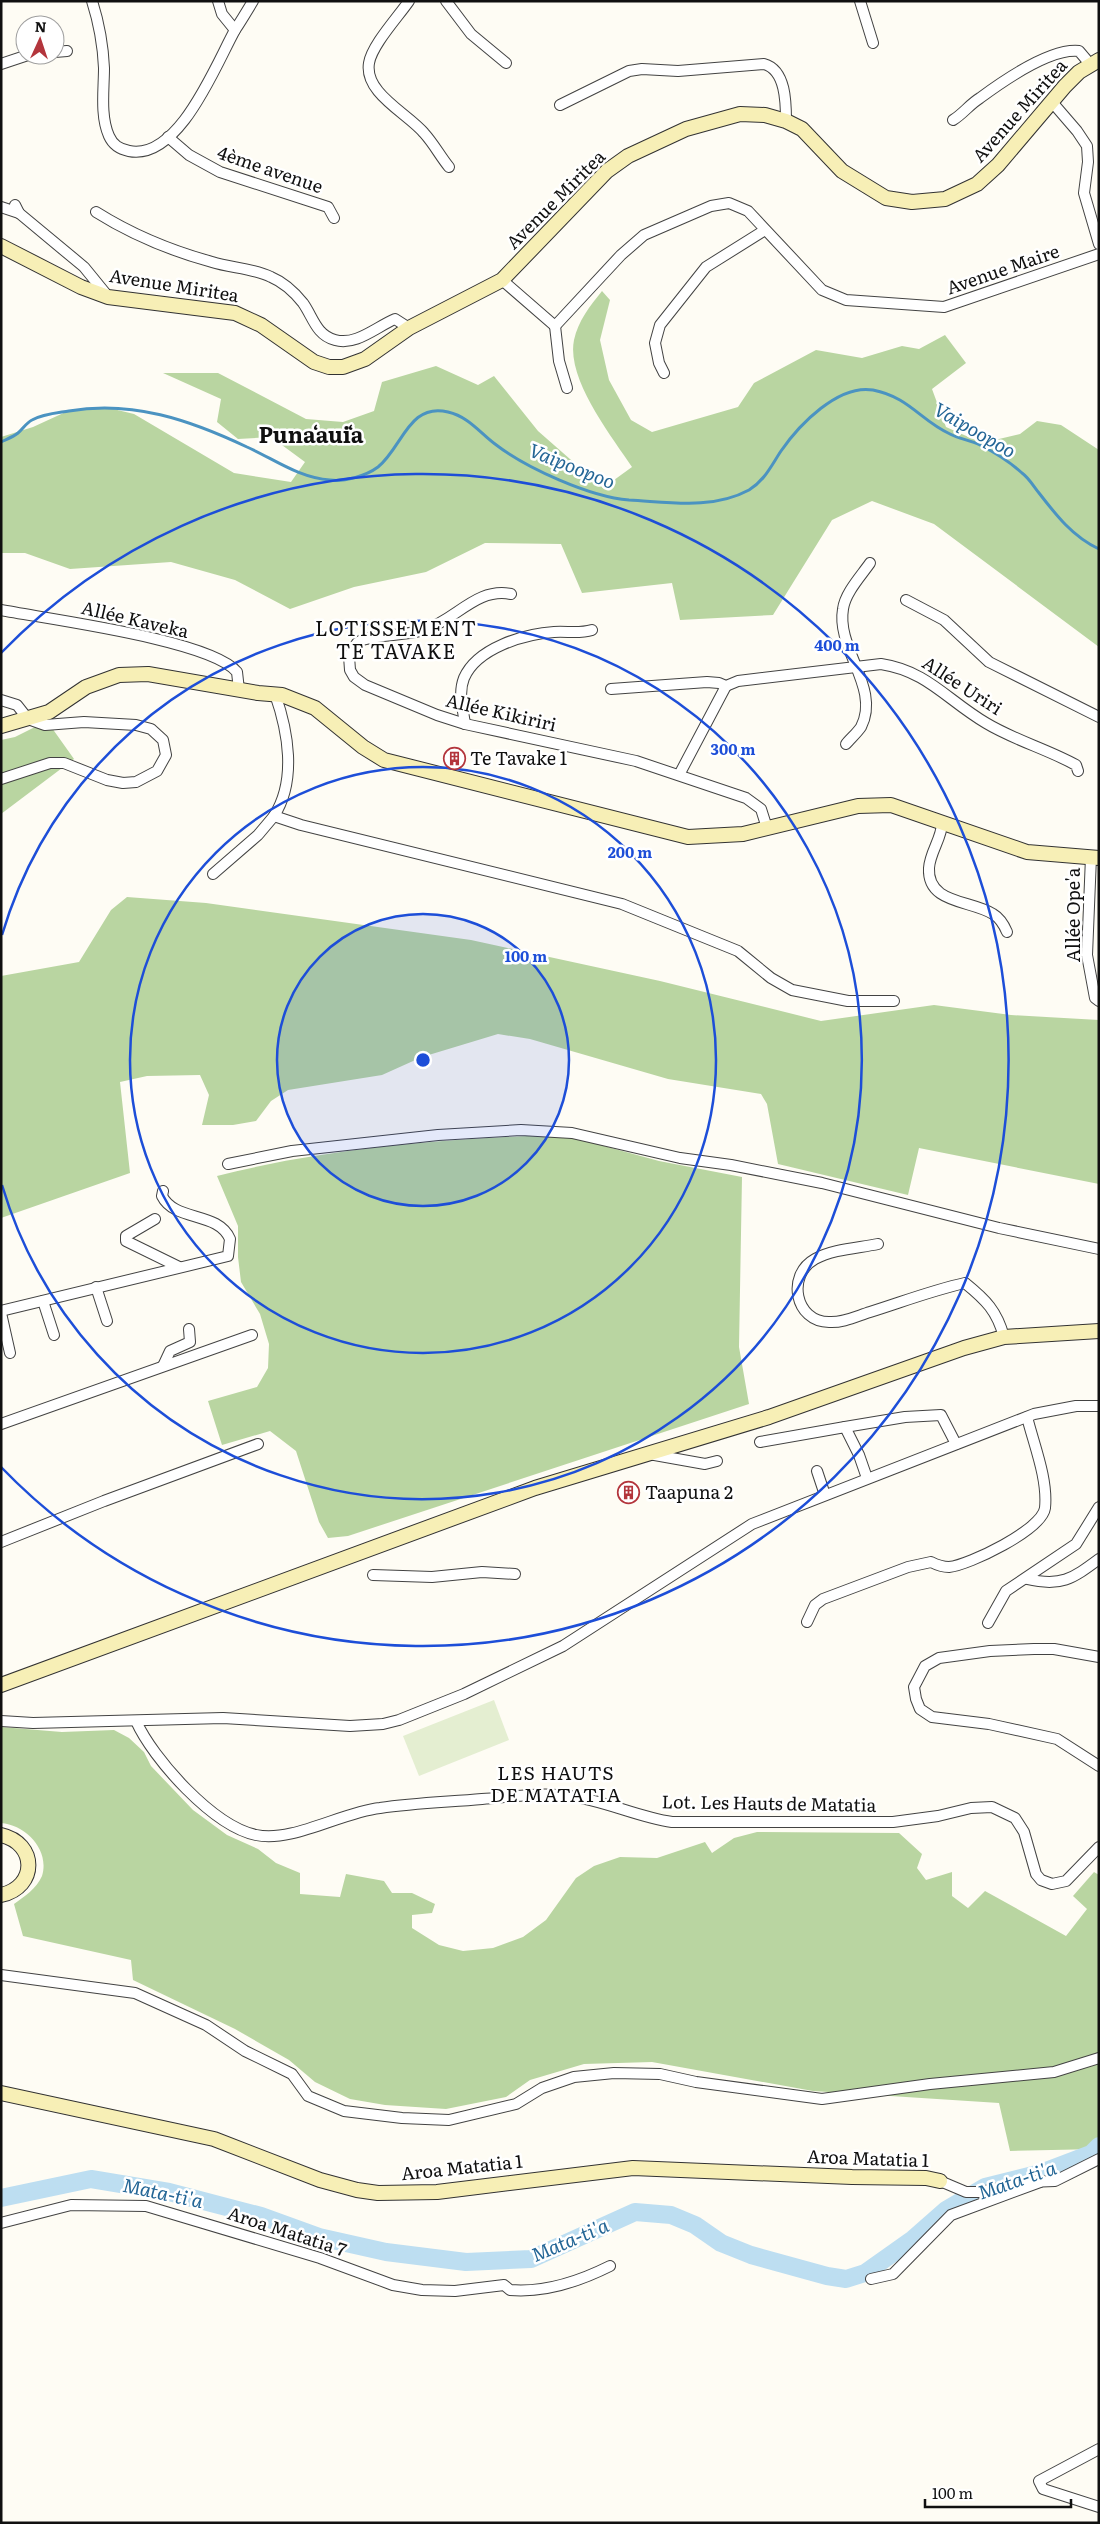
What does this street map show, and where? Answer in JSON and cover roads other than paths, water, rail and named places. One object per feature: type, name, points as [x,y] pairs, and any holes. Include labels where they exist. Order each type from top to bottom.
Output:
[{"type":"main road","name":"Avenue Miritea","points":[[1,246],[81,287],[108,296],[235,313],[261,325],[314,362],[331,367],[352,365],[365,359],[408,328],[502,280],[607,171],[628,156],[686,129],[732,116],[765,115],[786,121],[802,130],[842,171],[886,198],[912,202],[945,199],[977,184],[998,165],[1065,86],[1095,62]]},
{"type":"main road","points":[[1,726],[49,712],[86,687],[119,675],[148,674],[239,690],[282,694],[315,708],[363,747],[384,760],[688,837],[743,834],[858,806],[891,805],[1027,852],[1095,857]]},
{"type":"main road","points":[[1,1685],[535,1488],[769,1417],[964,1348],[1004,1337],[1099,1332]]},
{"type":"main road","points":[[1,1835],[9,1836],[23,1847],[28,1862],[26,1880],[21,1887],[1,1895]]},
{"type":"main road","name":"Aroa Matatia 1","points":[[1,2092],[214,2139],[320,2180],[367,2192],[427,2193],[633,2168],[852,2177],[926,2178],[940,2181]]},
{"type":"street","points":[[92,1],[101,32],[105,117],[109,137],[119,148],[133,152],[150,150],[168,137],[201,97],[235,30],[253,1]]},
{"type":"street","points":[[218,1],[222,14],[235,30]]},
{"type":"street","points":[[409,1],[369,60],[368,72],[379,92],[423,132],[449,168]]},
{"type":"street","points":[[446,1],[471,34],[506,64]]},
{"type":"street","points":[[860,1],[873,43]]},
{"type":"street","points":[[953,120],[980,98],[1043,58],[1056,53],[1079,51],[1095,62]]},
{"type":"street","points":[[1,64],[15,59]]},
{"type":"street","points":[[560,105],[629,71],[642,69],[678,71],[764,64],[775,69],[779,77],[784,93],[786,121]]},
{"type":"street","points":[[1052,102],[1077,130],[1087,146],[1088,162],[1084,193],[1099,244]]},
{"type":"street","name":"4ème avenue","points":[[168,137],[190,156],[220,172],[328,207],[334,218]]},
{"type":"street","name":"Avenue Maire","points":[[555,326],[621,255],[644,235],[711,206],[730,203],[748,211],[822,291],[846,300],[944,307],[1099,254]]},
{"type":"street","points":[[1,207],[17,209],[84,267],[100,290],[108,296]]},
{"type":"street","points":[[96,212],[128,230],[175,250],[211,262],[270,276],[284,284],[303,303],[319,331],[336,340],[349,340],[362,336],[395,319],[408,328]]},
{"type":"street","points":[[664,373],[659,363],[656,343],[660,325],[706,267],[765,230]]},
{"type":"street","points":[[502,280],[555,326],[559,361],[568,388]]},
{"type":"street","points":[[846,744],[860,728],[865,717],[864,692],[861,678],[855,668],[844,639],[842,611],[853,588],[870,563]]},
{"type":"street","name":"Allée Kikiriri","points":[[511,594],[500,592],[490,594],[471,602],[424,630],[362,640],[357,643],[349,656],[350,670],[361,683],[437,715],[465,724],[636,761],[750,799],[761,809],[767,828]]},
{"type":"street","points":[[906,600],[944,620],[977,650],[980,656],[989,662],[1099,717]]},
{"type":"street","name":"Allée Kaveka","points":[[1,610],[126,632],[221,659],[237,672],[239,690]]},
{"type":"street","points":[[465,724],[462,688],[469,670],[478,660],[506,645],[534,635],[555,632],[580,633],[592,630]]},
{"type":"street","name":"Allée Uriri","points":[[610,690],[707,682],[726,686],[738,681],[881,664],[900,667],[920,676],[987,724],[1063,758],[1076,765],[1078,771]]},
{"type":"street","points":[[679,775],[726,686]]},
{"type":"street","points":[[214,874],[258,835],[274,816],[286,782],[289,753],[287,732],[276,694]]},
{"type":"street","points":[[1,700],[19,706],[28,719],[45,726],[84,722],[136,725],[150,729],[163,740],[166,755],[164,762],[157,771],[136,782],[123,783],[107,780],[64,763],[50,763],[1,779]]},
{"type":"street","points":[[274,816],[308,827],[622,904],[738,951],[771,978],[792,990],[848,1001],[894,1001]]},
{"type":"street","points":[[942,823],[929,868],[934,886],[945,897],[994,914],[1003,922],[1008,932]]},
{"type":"street","name":"Allée Ope'a","points":[[1095,857],[1087,955],[1095,998],[1099,1001]]},
{"type":"street","points":[[228,1164],[292,1151],[438,1135],[521,1130],[564,1132],[596,1137],[680,1158],[731,1165],[822,1183],[980,1223],[1099,1249]]},
{"type":"street","points":[[10,1353],[1,1312],[228,1256],[230,1239],[220,1225],[171,1207],[162,1196],[163,1191]]},
{"type":"street","points":[[155,1219],[126,1236],[126,1241],[179,1267]]},
{"type":"street","points":[[878,1244],[815,1259],[803,1272],[797,1287],[798,1299],[805,1311],[821,1321],[843,1320],[965,1284],[994,1310],[999,1319],[1004,1337]]},
{"type":"street","points":[[96,1288],[107,1321]]},
{"type":"street","points":[[43,1301],[54,1335]]},
{"type":"street","points":[[163,1366],[170,1351],[190,1342],[189,1329]]},
{"type":"street","points":[[1,1424],[252,1335]]},
{"type":"street","points":[[1,1720],[33,1723],[229,1718],[350,1726],[382,1724],[399,1720],[464,1694],[563,1646],[738,1532],[760,1521],[1027,1417],[1076,1406],[1099,1406]]},
{"type":"street","points":[[760,1442],[904,1417],[941,1415],[956,1444]]},
{"type":"street","points":[[807,1622],[815,1605],[838,1593],[908,1567],[931,1562],[938,1566],[954,1566],[1023,1535],[1040,1519],[1045,1510],[1042,1479],[1027,1417]]},
{"type":"street","points":[[845,1428],[859,1455],[867,1478]]},
{"type":"street","points":[[1,1542],[104,1501],[258,1444]]},
{"type":"street","points":[[648,1454],[705,1464],[717,1461]]},
{"type":"street","points":[[817,1471],[825,1495]]},
{"type":"street","points":[[988,1623],[1006,1591],[1027,1579],[1076,1544],[1099,1507]]},
{"type":"street","points":[[1027,1579],[1042,1582],[1063,1582],[1099,1560]]},
{"type":"street","points":[[373,1575],[432,1578],[482,1572],[515,1574]]},
{"type":"street","points":[[1099,1657],[1034,1649],[990,1651],[939,1658],[925,1666],[914,1687],[920,1709],[932,1718],[988,1724],[1057,1739],[1099,1766]]},
{"type":"street","name":"Lot. Les Hauts de Matatia","points":[[136,1720],[142,1734],[201,1804],[228,1824],[256,1835],[284,1835],[349,1814],[376,1808],[550,1794],[588,1800],[643,1817],[672,1822],[893,1822],[938,1816],[971,1808],[992,1807],[1015,1818],[1024,1832],[1036,1874],[1041,1880],[1052,1884],[1066,1881],[1099,1847]]},
{"type":"street","points":[[1,1975],[135,1993],[206,2025],[245,2050],[292,2074],[308,2096],[344,2111],[402,2118],[449,2120],[516,2104],[542,2088],[574,2077],[614,2073],[660,2074],[696,2082],[822,2099],[930,2084],[1054,2072],[1099,2058]]},
{"type":"street","points":[[940,2181],[966,2192],[980,2192],[1028,2182],[1055,2181],[1099,2159]]},
{"type":"street","points":[[871,2279],[893,2274],[951,2215],[1040,2182]]},
{"type":"street","name":"Aroa Matatia 7","points":[[1,2223],[71,2204],[146,2206],[320,2258],[393,2285],[422,2290],[447,2291],[504,2285],[510,2290],[536,2290],[584,2279],[610,2266]]},
{"type":"street","points":[[1099,2449],[1040,2482],[1043,2489],[1099,2507]]},
{"type":"waterway","name":"Vaipoopoo","points":[[1,442],[16,434],[30,421],[45,415],[92,408],[138,410],[204,428],[308,476],[342,480],[361,476],[378,467],[386,459],[407,429],[424,414],[435,411],[448,412],[462,417],[508,453],[559,480],[613,498],[690,503],[720,500],[749,490],[764,477],[798,430],[821,408],[846,393],[873,390],[896,398],[953,436],[980,445],[997,454],[1027,477],[1073,532],[1099,549]]},
{"type":"waterway","name":"Mata-ti'a","points":[[1,2198],[91,2179],[169,2192],[261,2216],[319,2237],[386,2252],[466,2262],[531,2259],[635,2212],[671,2215],[695,2225],[721,2243],[751,2255],[827,2276],[846,2279],[865,2273],[913,2239],[946,2210],[985,2187],[1041,2173],[1091,2154],[1099,2146]]},
{"type":"place","name":"Te Tavake 1","points":[[454,759]]},
{"type":"place","name":"Taapuna 2","points":[[629,1493]]},
{"type":"district","name":"Punaʻauiʻa","points":[[311,435]]},
{"type":"district","name":"LOTISSEMENT TE TAVAKE","points":[[396,640]]},
{"type":"district","name":"LES HAUTS DE MATATIA","points":[[556,1784]]}]
